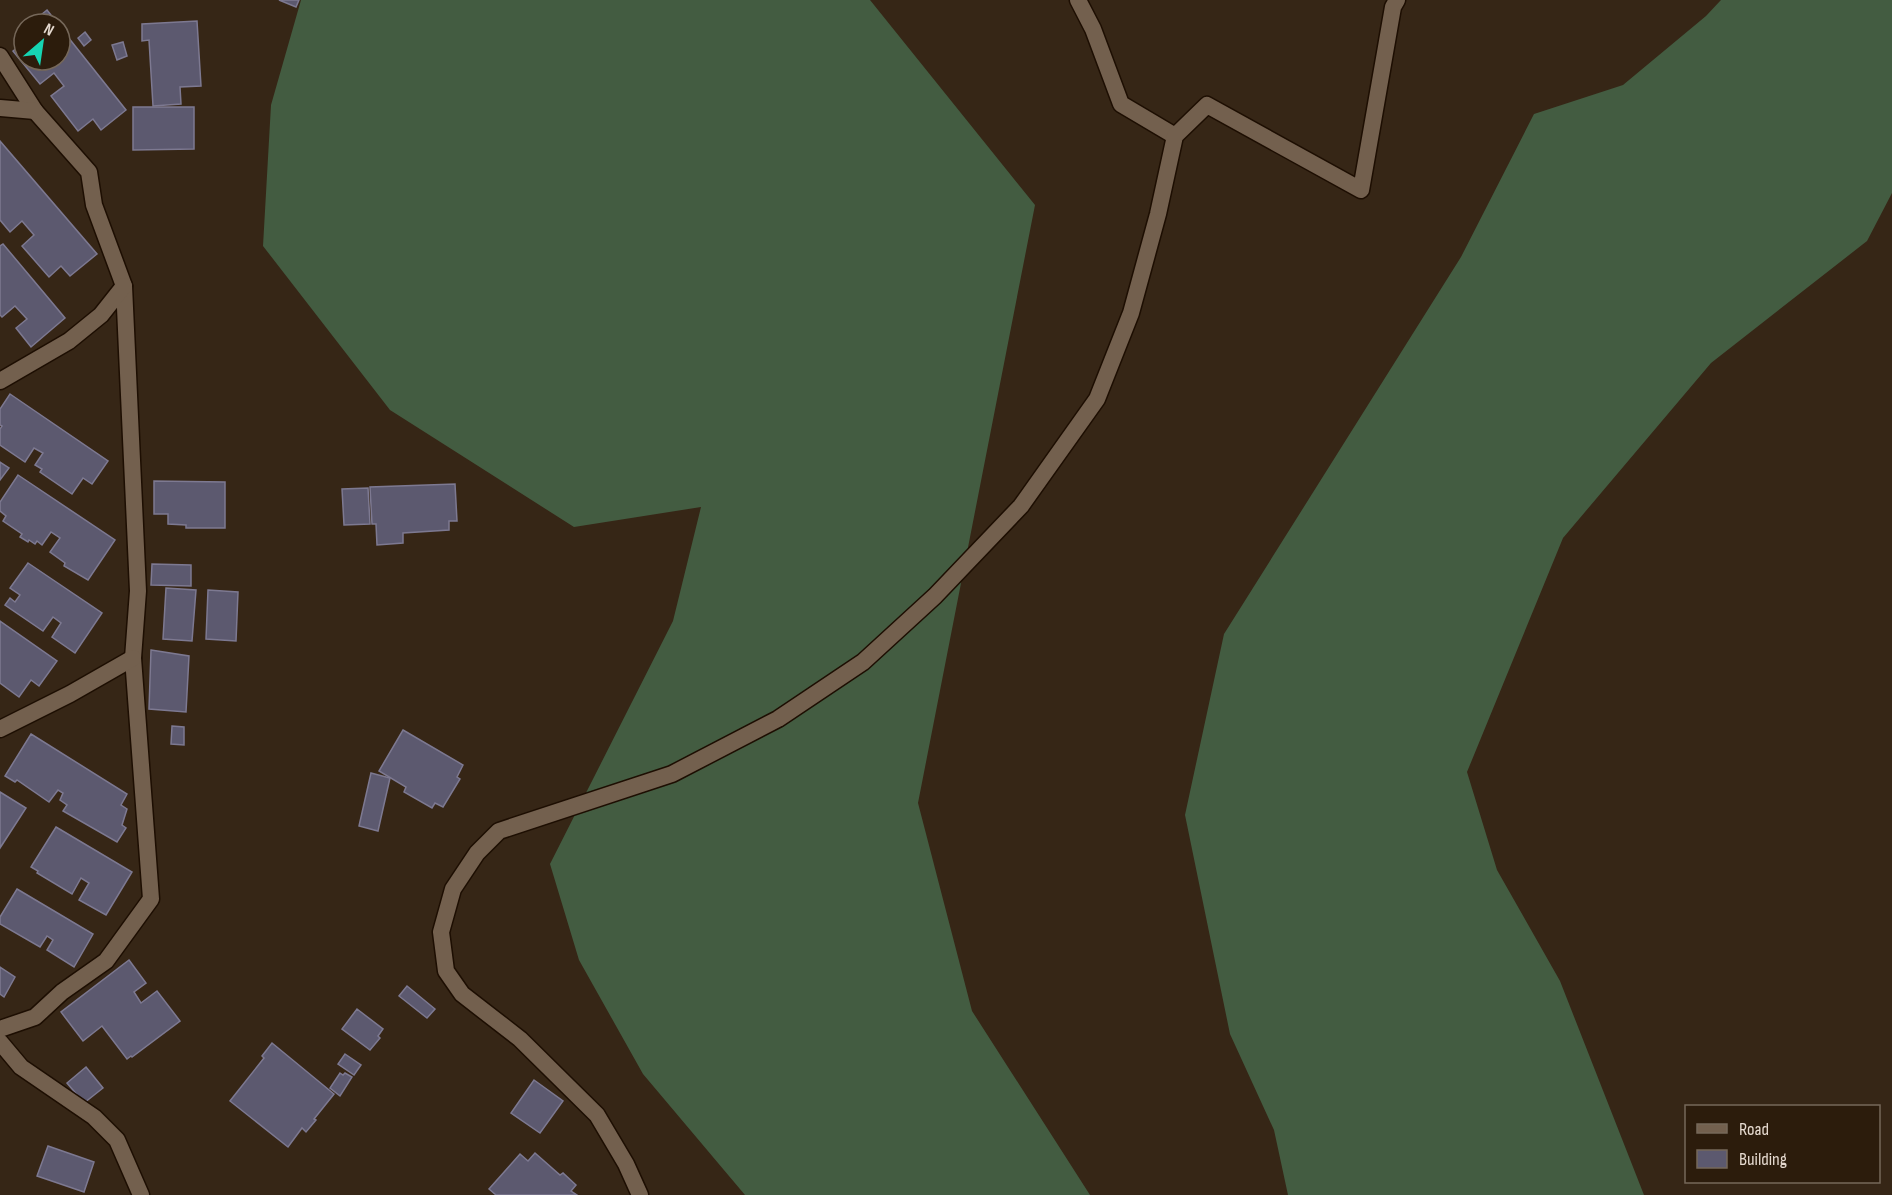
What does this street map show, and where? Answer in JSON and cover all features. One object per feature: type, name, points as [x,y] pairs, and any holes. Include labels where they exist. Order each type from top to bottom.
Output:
[{"type":"street","points":[[1078,0],[1094,28],[1121,104],[1175,136]]},
{"type":"street","points":[[640,1195],[626,1164],[597,1115],[520,1039],[462,994],[446,970],[441,932],[453,889],[477,853],[499,831],[672,774],[778,719],[863,662],[936,596],[1021,506],[1097,399],[1131,313],[1158,214],[1175,136],[1206,105],[1361,190],[1393,7],[1397,0]]},
{"type":"street","points":[[0,56],[35,111],[88,172],[94,205],[124,286],[138,591],[133,657],[151,899],[106,961],[62,992],[34,1017],[0,1029]]},
{"type":"street","points":[[0,108],[35,111]]},
{"type":"street","points":[[0,381],[69,341],[100,315],[124,286]]},
{"type":"street","points":[[0,729],[70,694],[133,657]]},
{"type":"street","points":[[0,1042],[21,1067],[94,1117],[117,1140],[141,1195]]},
{"type":"green space","points":[[301,0],[870,0],[1035,205],[918,803],[972,1011],[1090,1195],[745,1195],[643,1074],[579,960],[550,864],[673,621],[701,507],[574,527],[390,410],[263,246],[271,105]]},
{"type":"green space","points":[[1721,0],[1892,0],[1892,193],[1867,241],[1711,363],[1563,538],[1467,772],[1497,870],[1560,981],[1644,1195],[1288,1195],[1274,1130],[1230,1034],[1185,815],[1224,634],[1461,257],[1534,114],[1623,85],[1706,16]]},
{"type":"building","points":[[279,0],[299,0],[296,7]]},
{"type":"building","points":[[197,21],[201,86],[180,87],[181,104],[153,106],[149,40],[142,41],[142,24]]},
{"type":"building","points":[[85,32],[91,40],[84,46],[78,38]]},
{"type":"building","points":[[72,42],[126,110],[101,130],[93,119],[78,131],[51,96],[64,86],[54,73],[40,84],[30,72],[72,72]]},
{"type":"building","points":[[123,42],[127,56],[117,60],[112,45]]},
{"type":"building","points":[[133,107],[194,107],[194,149],[133,150]]},
{"type":"building","points":[[0,141],[97,254],[70,276],[61,266],[49,277],[22,246],[34,235],[22,221],[10,232],[0,220]]},
{"type":"building","points":[[3,244],[65,318],[31,347],[16,328],[27,319],[15,306],[2,317],[0,315],[0,246]]},
{"type":"building","points":[[10,394],[108,461],[92,484],[83,478],[72,494],[40,472],[42,469],[35,465],[43,453],[34,448],[25,462],[0,445],[2,426],[0,425],[0,409]]},
{"type":"building","points":[[0,462],[9,468],[0,480]]},
{"type":"building","points":[[18,475],[115,540],[88,580],[64,566],[65,563],[50,552],[60,538],[51,532],[42,545],[37,541],[35,544],[29,540],[28,542],[20,537],[22,534],[3,521],[6,516],[0,511],[0,502]]},
{"type":"building","points":[[154,481],[225,482],[225,528],[186,528],[186,525],[168,524],[168,514],[154,514]]},
{"type":"building","points":[[455,484],[457,521],[449,521],[449,530],[403,533],[403,543],[377,545],[376,524],[372,524],[370,487]]},
{"type":"building","points":[[368,488],[370,524],[344,525],[342,489]]},
{"type":"building","points":[[28,563],[102,613],[75,653],[52,637],[61,623],[53,617],[43,631],[5,605],[10,598],[15,602],[20,595],[10,588]]},
{"type":"building","points":[[152,564],[191,565],[191,586],[151,585]]},
{"type":"building","points":[[166,588],[196,590],[192,641],[163,639]]},
{"type":"building","points":[[208,590],[238,592],[236,641],[206,639]]},
{"type":"building","points":[[0,621],[57,661],[39,686],[31,680],[19,697],[0,683]]},
{"type":"building","points":[[151,650],[189,656],[186,712],[149,709]]},
{"type":"building","points":[[172,726],[184,727],[184,745],[171,744]]},
{"type":"building","points":[[403,730],[463,765],[457,777],[460,779],[443,807],[435,803],[432,808],[404,792],[406,787],[379,771]]},
{"type":"building","points":[[31,734],[127,794],[121,805],[127,809],[122,825],[126,828],[117,842],[63,811],[67,805],[60,800],[63,793],[58,790],[49,802],[17,780],[15,782],[5,776]]},
{"type":"building","points":[[371,773],[390,778],[378,831],[359,826]]},
{"type":"building","points":[[0,792],[26,808],[0,848]]},
{"type":"building","points":[[56,827],[132,872],[106,915],[79,900],[89,883],[81,878],[72,894],[31,867]]},
{"type":"building","points":[[17,889],[93,934],[74,967],[47,950],[53,940],[47,936],[40,947],[0,924],[0,917]]},
{"type":"building","points":[[129,960],[146,983],[134,992],[141,1003],[157,991],[180,1021],[127,1059],[102,1026],[83,1041],[61,1012]]},
{"type":"building","points":[[0,967],[15,977],[4,997],[0,994]]},
{"type":"building","points":[[407,986],[435,1009],[427,1018],[399,996]]},
{"type":"building","points":[[357,1009],[383,1029],[378,1036],[380,1038],[370,1050],[342,1029]]},
{"type":"building","points":[[272,1043],[334,1094],[306,1132],[302,1128],[288,1147],[230,1101],[264,1058],[262,1056]]},
{"type":"building","points":[[345,1054],[361,1065],[354,1075],[338,1064]]},
{"type":"building","points":[[86,1067],[103,1088],[84,1103],[67,1083]]},
{"type":"building","points":[[340,1073],[352,1077],[340,1096],[330,1088]]},
{"type":"building","points":[[534,1080],[563,1101],[540,1133],[511,1113]]},
{"type":"building","points":[[48,1146],[94,1162],[84,1192],[37,1176]]},
{"type":"building","points":[[535,1153],[560,1175],[563,1173],[576,1185],[571,1191],[577,1195],[496,1195],[489,1189],[520,1154],[528,1161]]}]
